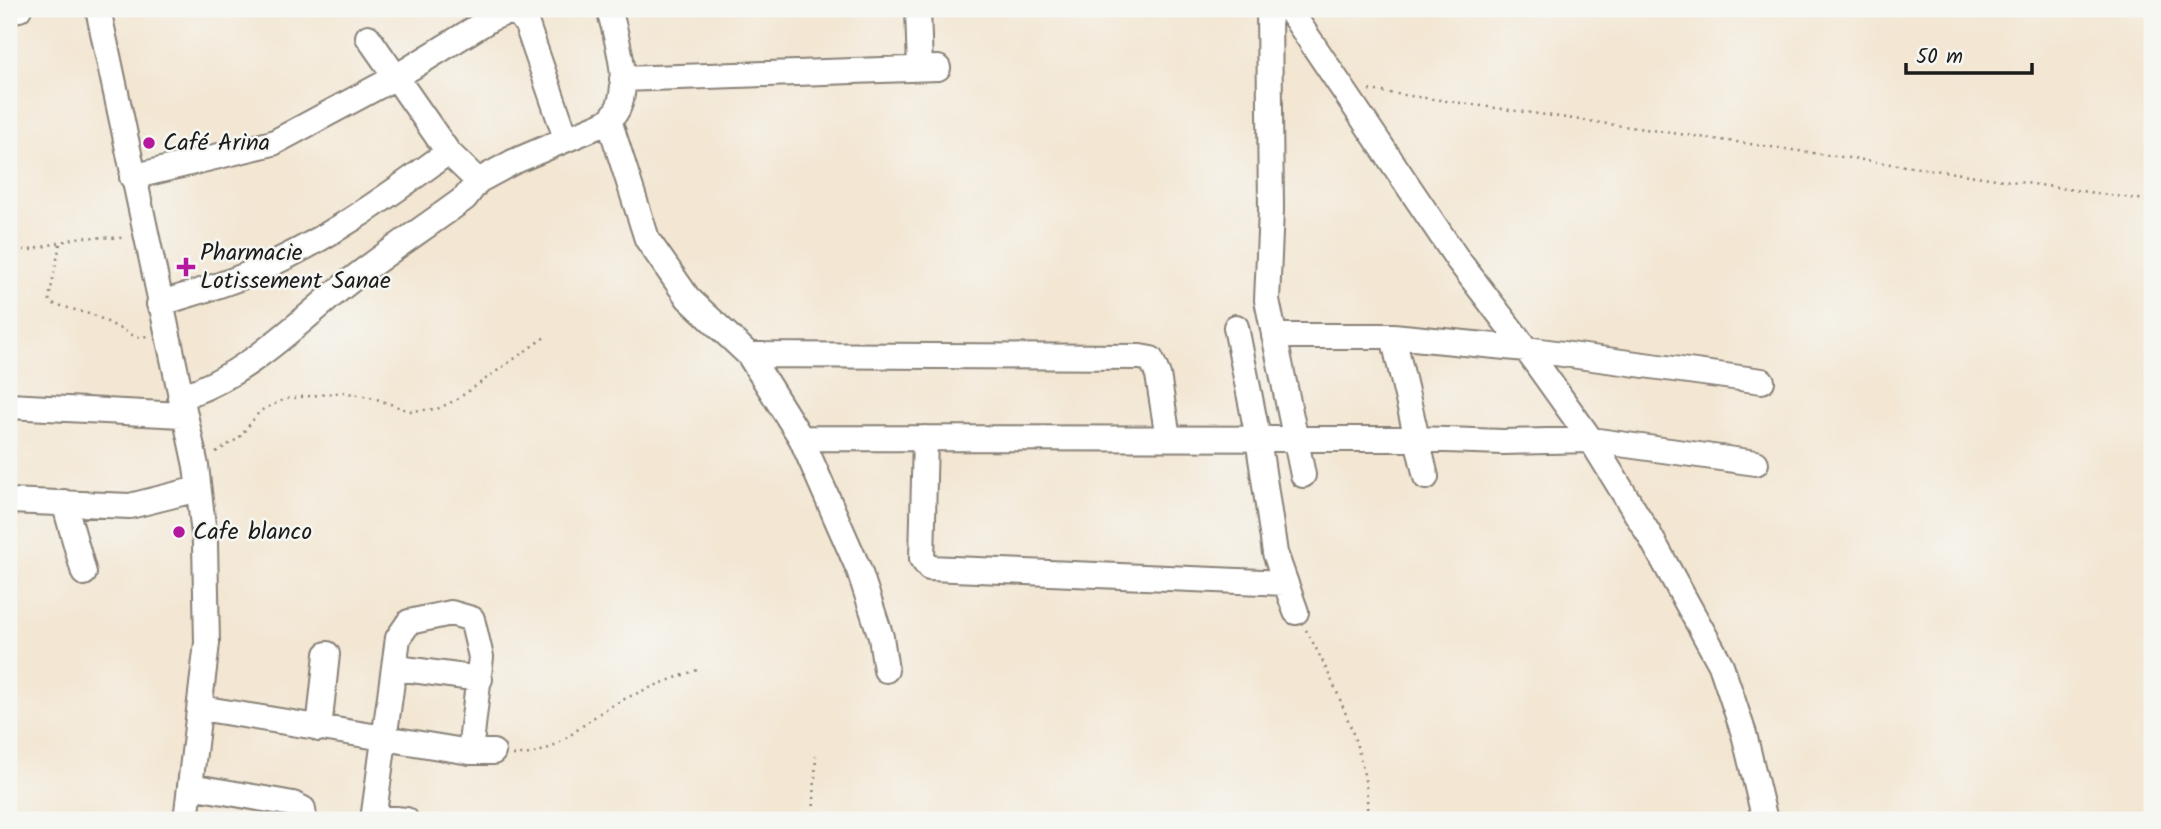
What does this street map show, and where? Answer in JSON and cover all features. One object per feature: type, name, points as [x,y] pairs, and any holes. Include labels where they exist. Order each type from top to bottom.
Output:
[{"type":"street","points":[[9,11],[19,9]]},
{"type":"street","points":[[98,9],[197,477],[208,590],[207,643],[186,820]]},
{"type":"street","points":[[9,406],[181,406],[275,346],[336,292],[465,198],[478,181],[566,138],[610,120],[622,105],[622,79],[618,44],[609,9]]},
{"type":"street","points":[[622,79],[929,68],[918,9]]},
{"type":"street","points":[[1269,9],[1271,210],[1267,300],[1303,475]]},
{"type":"street","points":[[1289,9],[1458,260],[1591,440],[1688,602],[1721,665],[1744,734],[1765,820]]},
{"type":"street","points":[[132,177],[273,143],[396,77],[492,18],[507,12],[519,13],[527,25],[566,138]]},
{"type":"street","points":[[368,37],[448,152],[478,181]]},
{"type":"street","points":[[610,120],[647,239],[688,298],[748,355],[801,438],[859,570],[881,637],[886,670]]},
{"type":"street","points":[[159,304],[248,275],[301,249],[364,212],[448,152]]},
{"type":"street","points":[[1236,327],[1258,438],[1275,553],[1296,612]]},
{"type":"street","points":[[1274,336],[1392,336],[1526,349],[1762,382]]},
{"type":"street","points":[[1392,336],[1426,477]]},
{"type":"street","points":[[748,355],[1151,359],[1158,375],[1168,438]]},
{"type":"street","points":[[801,438],[1417,439],[1503,443],[1591,440],[1756,463]]},
{"type":"street","points":[[925,438],[922,559],[929,568],[1285,583]]},
{"type":"street","points":[[9,501],[130,506],[197,477]]},
{"type":"street","points":[[64,502],[84,573]]},
{"type":"street","points":[[200,708],[386,740],[481,752],[481,657],[477,630],[472,619],[460,613],[428,616],[405,624],[398,638],[397,667],[386,740],[374,819],[407,820]]},
{"type":"street","points":[[319,729],[327,654]]},
{"type":"street","points":[[397,667],[481,680]]},
{"type":"street","points":[[190,786],[293,804],[303,809],[304,820]]},
{"type":"path","points":[[1344,92],[1387,92],[2152,201]]},
{"type":"path","points":[[9,250],[61,244],[81,237],[145,238]]},
{"type":"path","points":[[61,244],[49,299],[51,303],[96,316],[136,337],[165,334]]},
{"type":"path","points":[[197,477],[239,438],[260,411],[275,402],[304,395],[343,393],[374,398],[409,411],[437,409],[456,400],[545,337]]},
{"type":"path","points":[[1296,612],[1322,659],[1361,757],[1369,793],[1366,820]]},
{"type":"path","points":[[481,752],[523,755],[552,748],[607,709],[697,670]]},
{"type":"path","points":[[813,820],[816,756]]},
{"type":"place","name":"Café Arina","points":[[149,143]]},
{"type":"place","name":"Pharmacie Lotissement Sanae","points":[[186,267]]},
{"type":"place","name":"Cafe blanco","points":[[179,532]]}]
